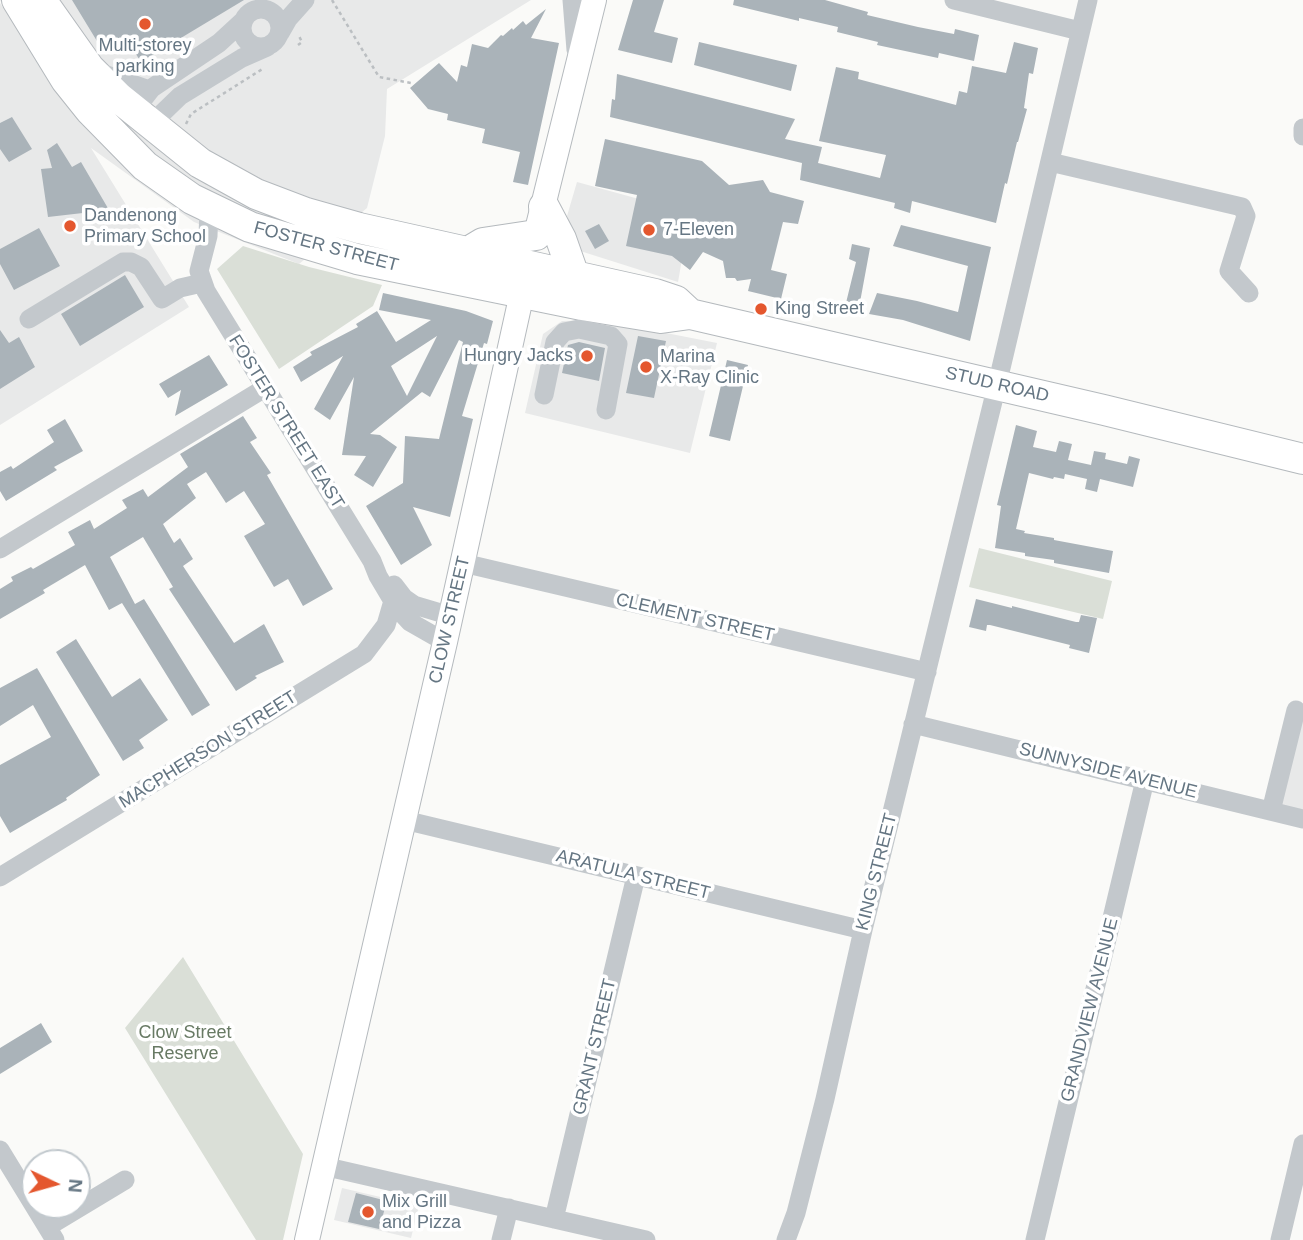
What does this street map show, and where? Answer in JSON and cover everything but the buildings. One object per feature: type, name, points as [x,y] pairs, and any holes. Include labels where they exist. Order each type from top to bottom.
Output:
[{"type":"highway","name":"FOSTER STREET","points":[[17,0],[66,80],[90,110],[158,176],[209,208],[250,228],[330,252],[526,279]]},
{"type":"highway","name":"FOSTER STREET","points":[[41,0],[89,68],[145,108],[200,163],[256,194],[306,213],[467,253],[526,279]]},
{"type":"highway","points":[[120,141],[145,108]]},
{"type":"highway","points":[[467,253],[483,243],[540,221],[561,239],[574,276]]},
{"type":"highway","name":"STUD ROAD","points":[[526,279],[574,276],[655,294],[676,301],[690,314]]},
{"type":"highway","name":"STUD ROAD","points":[[526,279],[661,318],[690,314],[1303,459]]},
{"type":"main road","name":"CLOW STREET","points":[[307,1240],[526,279],[594,0]]},
{"type":"street","points":[[145,108],[251,11],[273,9],[291,0]]},
{"type":"street","points":[[145,108],[180,96],[242,58],[273,47],[288,19],[305,0]]},
{"type":"street","points":[[572,0],[577,72]]},
{"type":"street","points":[[954,0],[1080,30]]},
{"type":"street","name":"KING STREET","points":[[786,1240],[796,1213],[825,1099],[863,930],[1088,0]]},
{"type":"street","points":[[262,9],[277,18],[273,47]]},
{"type":"street","points":[[244,20],[242,32],[246,41],[257,47],[273,47]]},
{"type":"street","points":[[1303,128],[1303,136]]},
{"type":"street","points":[[1049,162],[1242,207],[1246,216],[1229,271],[1249,293]]},
{"type":"street","points":[[29,319],[123,262],[131,262],[141,267],[162,299],[180,288],[202,283],[200,268],[208,236],[209,208]]},
{"type":"street","name":"FOSTER STREET EAST","points":[[202,283],[372,561],[393,601],[410,622],[445,642]]},
{"type":"street","points":[[544,395],[555,342],[564,332],[579,329],[611,336],[618,344],[606,410]]},
{"type":"street","points":[[0,549],[265,388]]},
{"type":"street","name":"FOSTER STREET EAST","points":[[372,561],[410,603],[451,616]]},
{"type":"street","name":"CLEMENT STREET","points":[[463,563],[927,672]]},
{"type":"street","name":"MACPHERSON STREET","points":[[0,877],[363,654],[385,627],[393,601]]},
{"type":"street","points":[[1271,811],[1296,710]]},
{"type":"street","name":"SUNNYSIDE AVENUE","points":[[913,724],[1303,819]]},
{"type":"street","name":"GRANDVIEW AVENUE","points":[[1035,1240],[1145,780]]},
{"type":"street","name":"ARATULA STREET","points":[[404,820],[863,930]]},
{"type":"street","name":"GRANT STREET","points":[[554,1219],[636,876]]},
{"type":"street","points":[[1280,1240],[1303,1144]]},
{"type":"street","points":[[2,1159],[51,1234],[125,1180]]},
{"type":"street","points":[[323,1166],[646,1240]]},
{"type":"street","points":[[501,1240],[509,1209]]},
{"type":"street","name":"KING STREET","points":[[795,1240],[796,1213]]},
{"type":"path","points":[[332,0],[379,77],[411,83]]},
{"type":"path","points":[[185,130],[191,114],[273,47]]},
{"type":"shaded area","points":[[0,0],[531,0],[387,89],[385,136],[367,208],[299,264],[194,222],[91,148],[189,307],[0,425],[0,3],[10,17]]},
{"type":"shaded area","points":[[577,182],[690,213],[678,282],[577,250],[567,216]]},
{"type":"shaded area","points":[[600,320],[717,343],[690,453],[525,413],[543,334],[562,321]]},
{"type":"shaded area","points":[[1303,708],[1303,811],[1268,803]]},
{"type":"shaded area","points":[[342,1188],[419,1206],[411,1238],[334,1220]]},
{"type":"green space","points":[[243,246],[309,267],[382,285],[373,306],[279,369],[217,269]]},
{"type":"green space","points":[[979,548],[1112,581],[1103,619],[969,587]]},
{"type":"green space","name":"Clow Street Reserve","points":[[183,957],[303,1154],[283,1240],[256,1240],[125,1028]]},
{"type":"place","name":"Multi-storey parking","points":[[145,24]]},
{"type":"place","name":"Dandenong Primary School","points":[[70,226]]},
{"type":"place","name":"7-Eleven","points":[[649,230]]},
{"type":"place","name":"King Street","points":[[761,309]]},
{"type":"place","name":"Hungry Jacks","points":[[587,356]]},
{"type":"place","name":"Marina X-Ray Clinic","points":[[646,367]]},
{"type":"place","name":"Mix Grill and Pizza","points":[[368,1212]]}]
